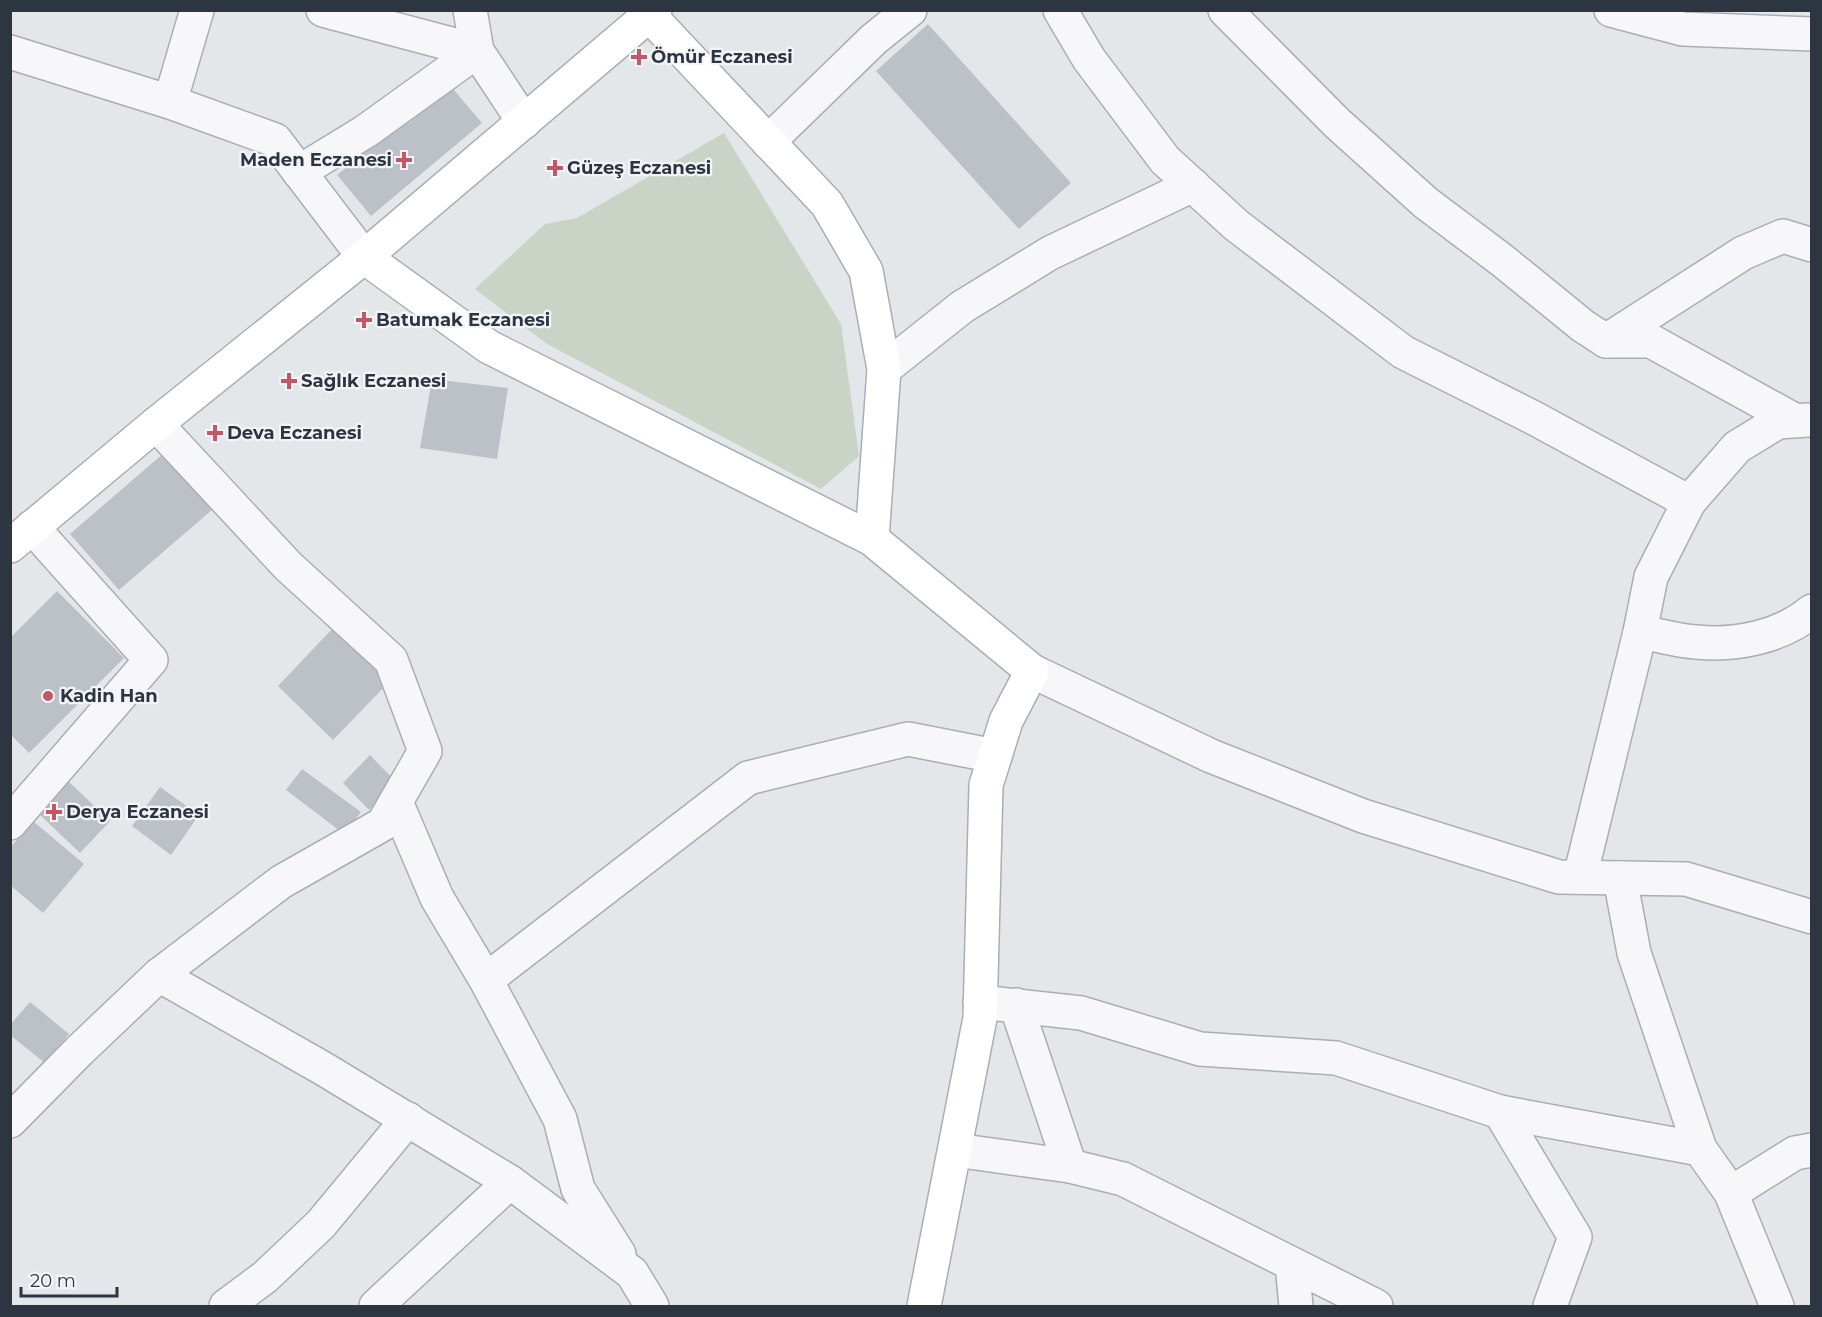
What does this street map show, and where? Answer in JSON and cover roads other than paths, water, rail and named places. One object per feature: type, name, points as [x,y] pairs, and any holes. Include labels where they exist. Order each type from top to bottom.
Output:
[{"type":"street","points":[[170,102],[197,10]]},
{"type":"street","points":[[323,10],[477,51]]},
{"type":"street","points":[[470,10],[477,51],[524,122]]},
{"type":"street","points":[[768,142],[874,39],[910,10]]},
{"type":"street","points":[[1060,10],[1089,59],[1165,160],[1236,225],[1403,352],[1534,418],[1689,502]]},
{"type":"street","points":[[1225,10],[1336,123],[1426,203],[1503,261],[1553,303],[1606,341],[1651,341],[1803,421]]},
{"type":"street","points":[[1611,10],[1683,29],[1812,34]]},
{"type":"street","points":[[10,824],[151,660],[21,536],[364,257],[652,13],[827,204],[866,271],[884,369],[872,539]]},
{"type":"street","points":[[299,172],[366,131],[477,51]]},
{"type":"street","points":[[10,52],[170,102],[275,140],[364,257],[489,347],[872,539],[1032,671],[1211,756],[1364,816],[1559,877],[1686,879],[1812,917]]},
{"type":"street","points":[[884,369],[962,307],[1050,253],[1193,185]]},
{"type":"street","points":[[1606,341],[1743,253],[1782,236],[1812,245]]},
{"type":"street","points":[[1580,878],[1640,632],[1651,577],[1689,502],[1737,447],[1778,422],[1803,421]]},
{"type":"street","points":[[10,1121],[159,975],[281,882],[383,824],[425,751],[391,660],[288,566],[156,424]]},
{"type":"street","points":[[1640,632],[1695,642],[1734,642],[1769,635],[1799,622],[1812,611]]},
{"type":"street","points":[[924,1306],[980,1018],[986,785],[1006,721],[1032,671]]},
{"type":"street","points":[[486,980],[748,778],[908,739],[995,756]]},
{"type":"street","points":[[396,802],[437,898],[486,980],[560,1119],[578,1189],[652,1306]]},
{"type":"street","points":[[1620,878],[1634,953],[1700,1149],[1731,1193],[1777,1306]]},
{"type":"street","points":[[159,975],[324,1069],[510,1182],[632,1273]]},
{"type":"street","points":[[980,1002],[1081,1013],[1200,1049],[1336,1058],[1500,1112],[1700,1149]]},
{"type":"street","points":[[1016,1005],[1070,1166]]},
{"type":"street","points":[[1500,1112],[1575,1237],[1550,1306]]},
{"type":"street","points":[[226,1306],[265,1277],[321,1224],[408,1119]]},
{"type":"street","points":[[955,1150],[1070,1166],[1123,1179],[1376,1306]]},
{"type":"street","points":[[1731,1193],[1795,1153],[1812,1150]]},
{"type":"street","points":[[376,1306],[510,1182]]},
{"type":"street","points":[[1292,1264],[1296,1306]]},
{"type":"place","name":"Ömür Eczanesi","points":[[639,57]]},
{"type":"place","name":"Maden Eczanesi","points":[[404,160]]},
{"type":"place","name":"Güzeş Eczanesi","points":[[555,168]]},
{"type":"place","name":"Batumak Eczanesi","points":[[364,320]]},
{"type":"place","name":"Sağlık Eczanesi","points":[[289,381]]},
{"type":"place","name":"Deva Eczanesi","points":[[215,433]]},
{"type":"place","name":"Kadin Han","points":[[48,696]]},
{"type":"place","name":"Derya Eczanesi","points":[[54,812]]}]
